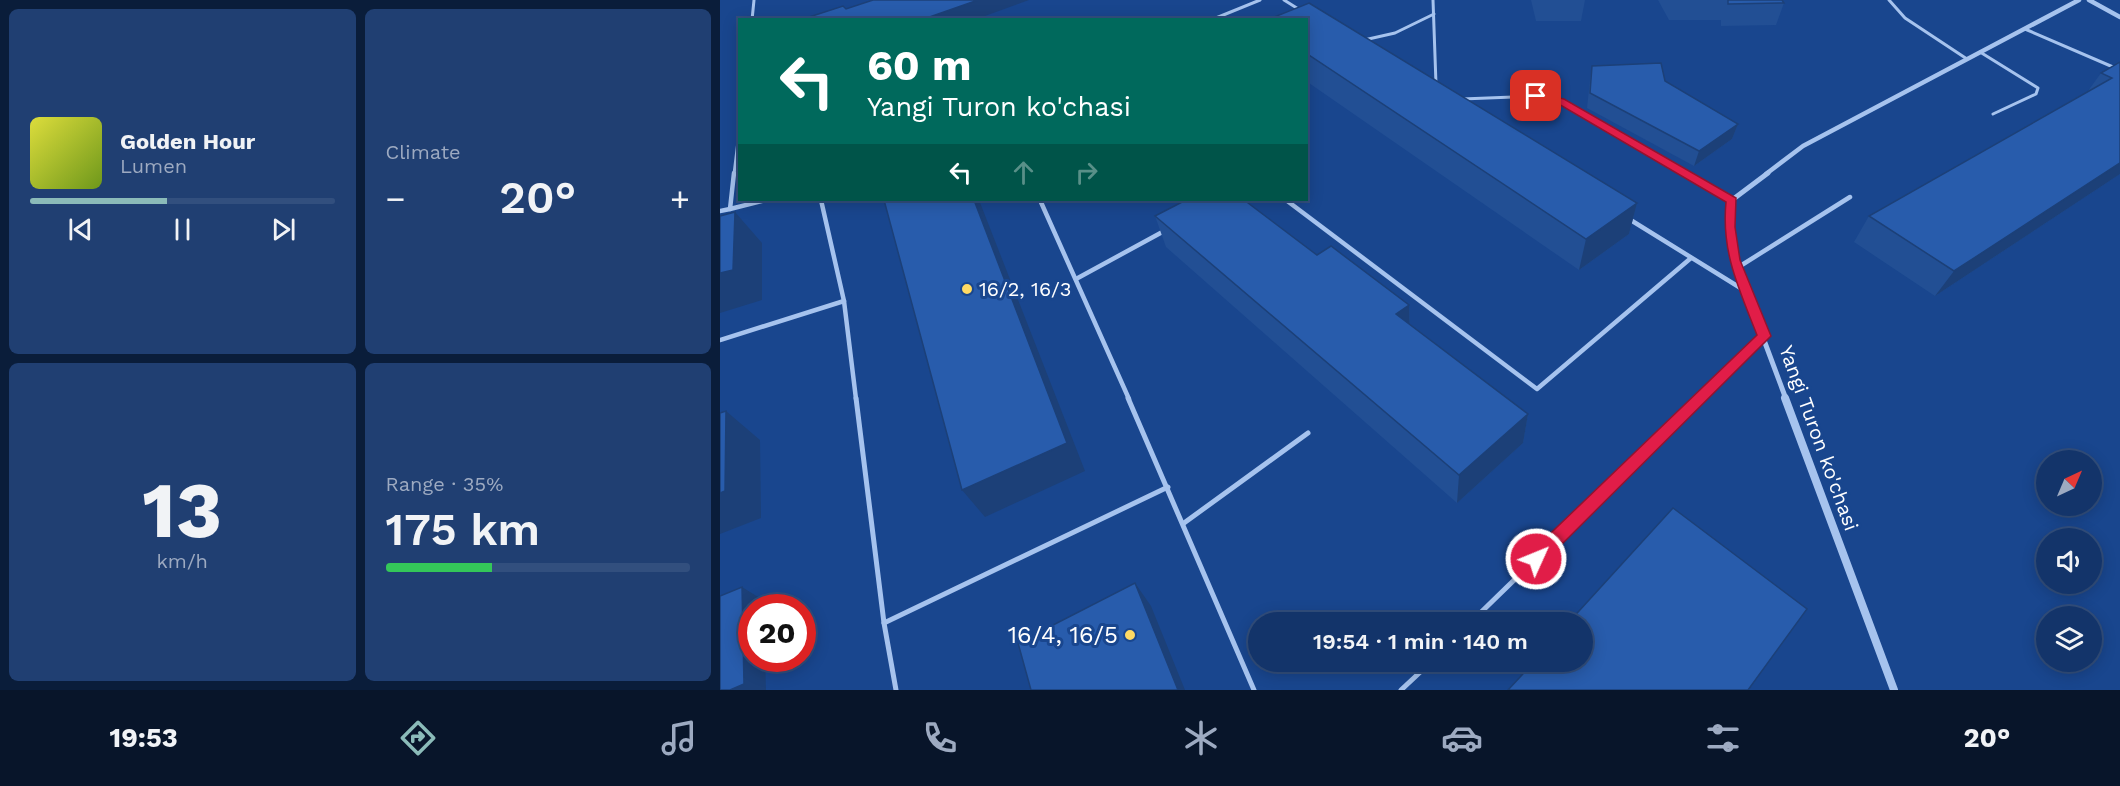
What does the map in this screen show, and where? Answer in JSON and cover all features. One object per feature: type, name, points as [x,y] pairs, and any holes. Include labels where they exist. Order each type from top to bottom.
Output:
[{"type":"street","points":[[1732,200],[1803,146],[2079,0]]},
{"type":"street","points":[[2089,0],[2120,17]]},
{"type":"street","name":"Yangi Turon ko'chasi","points":[[1732,200],[1729,227],[1737,268],[1894,690]]},
{"type":"lane","points":[[752,18],[754,0]]},
{"type":"lane","points":[[1216,18],[1260,0]]},
{"type":"lane","points":[[1284,0],[1302,11]]},
{"type":"lane","points":[[1433,0],[1436,89]]},
{"type":"lane","points":[[1889,0],[1905,18],[1967,59]]},
{"type":"lane","points":[[1356,40],[1395,33],[1434,14]]},
{"type":"lane","points":[[2025,29],[2120,70]]},
{"type":"lane","points":[[1980,52],[2029,80],[2038,88],[2036,94],[1993,114]]},
{"type":"lane","points":[[1458,99],[1536,96],[1560,101],[1732,200]]},
{"type":"lane","points":[[730,209],[738,142]]},
{"type":"lane","points":[[1737,268],[1850,197]]},
{"type":"lane","points":[[720,212],[762,201]]},
{"type":"lane","points":[[821,201],[844,301],[884,623],[896,690]]},
{"type":"lane","points":[[1040,201],[1184,523],[1254,690]]},
{"type":"lane","points":[[1287,201],[1537,389],[1691,258]]},
{"type":"lane","points":[[1620,213],[1747,292]]},
{"type":"lane","points":[[1076,279],[1170,228]]},
{"type":"lane","points":[[720,340],[844,301]]},
{"type":"lane","points":[[1481,612],[1764,336]]},
{"type":"lane","points":[[1184,523],[1308,433]]},
{"type":"lane","points":[[884,623],[1168,487]]},
{"type":"lane","points":[[1401,690],[1420,672]]},
{"type":"building","points":[[873,0],[978,0],[927,18],[806,18],[843,6],[846,9]]},
{"type":"building","points":[[1728,0],[1782,0],[1784,3],[1728,4]]},
{"type":"building","points":[[1309,3],[1637,203],[1586,239],[1308,54],[1308,18],[1272,18]]},
{"type":"building","points":[[2120,62],[2120,163],[1954,271],[1869,216],[2112,78],[2101,73]]},
{"type":"building","points":[[1661,63],[1665,81],[1738,124],[1699,151],[1590,93],[1592,66]]},
{"type":"building","name":"16/2, 16/3","points":[[884,201],[974,201],[1067,443],[962,490]]},
{"type":"building","points":[[1184,201],[1245,201],[1317,255],[1331,246],[1409,305],[1396,314],[1528,414],[1459,475],[1155,216]]},
{"type":"building","points":[[735,212],[733,270],[720,273],[720,216]]},
{"type":"building","points":[[726,411],[725,491],[720,493],[720,413]]},
{"type":"building","points":[[1673,508],[1807,609],[1748,690],[1508,690],[1525,672],[1593,672],[1593,612],[1578,612]]},
{"type":"building","name":"16/4, 16/5","points":[[1135,583],[1178,690],[1031,690],[1018,643]]},
{"type":"building","points":[[742,587],[742,594],[738,594],[738,672],[744,672],[744,684],[730,690],[720,690],[720,596]]},
{"type":"place","name":"16/2, 16/3","points":[[967,289]]},
{"type":"place","name":"16/4, 16/5","points":[[1130,635]]},
{"type":"route","points":[[1536,96],[1560,101],[1732,200],[1729,227],[1734,260],[1764,336],[1536,559]]}]
